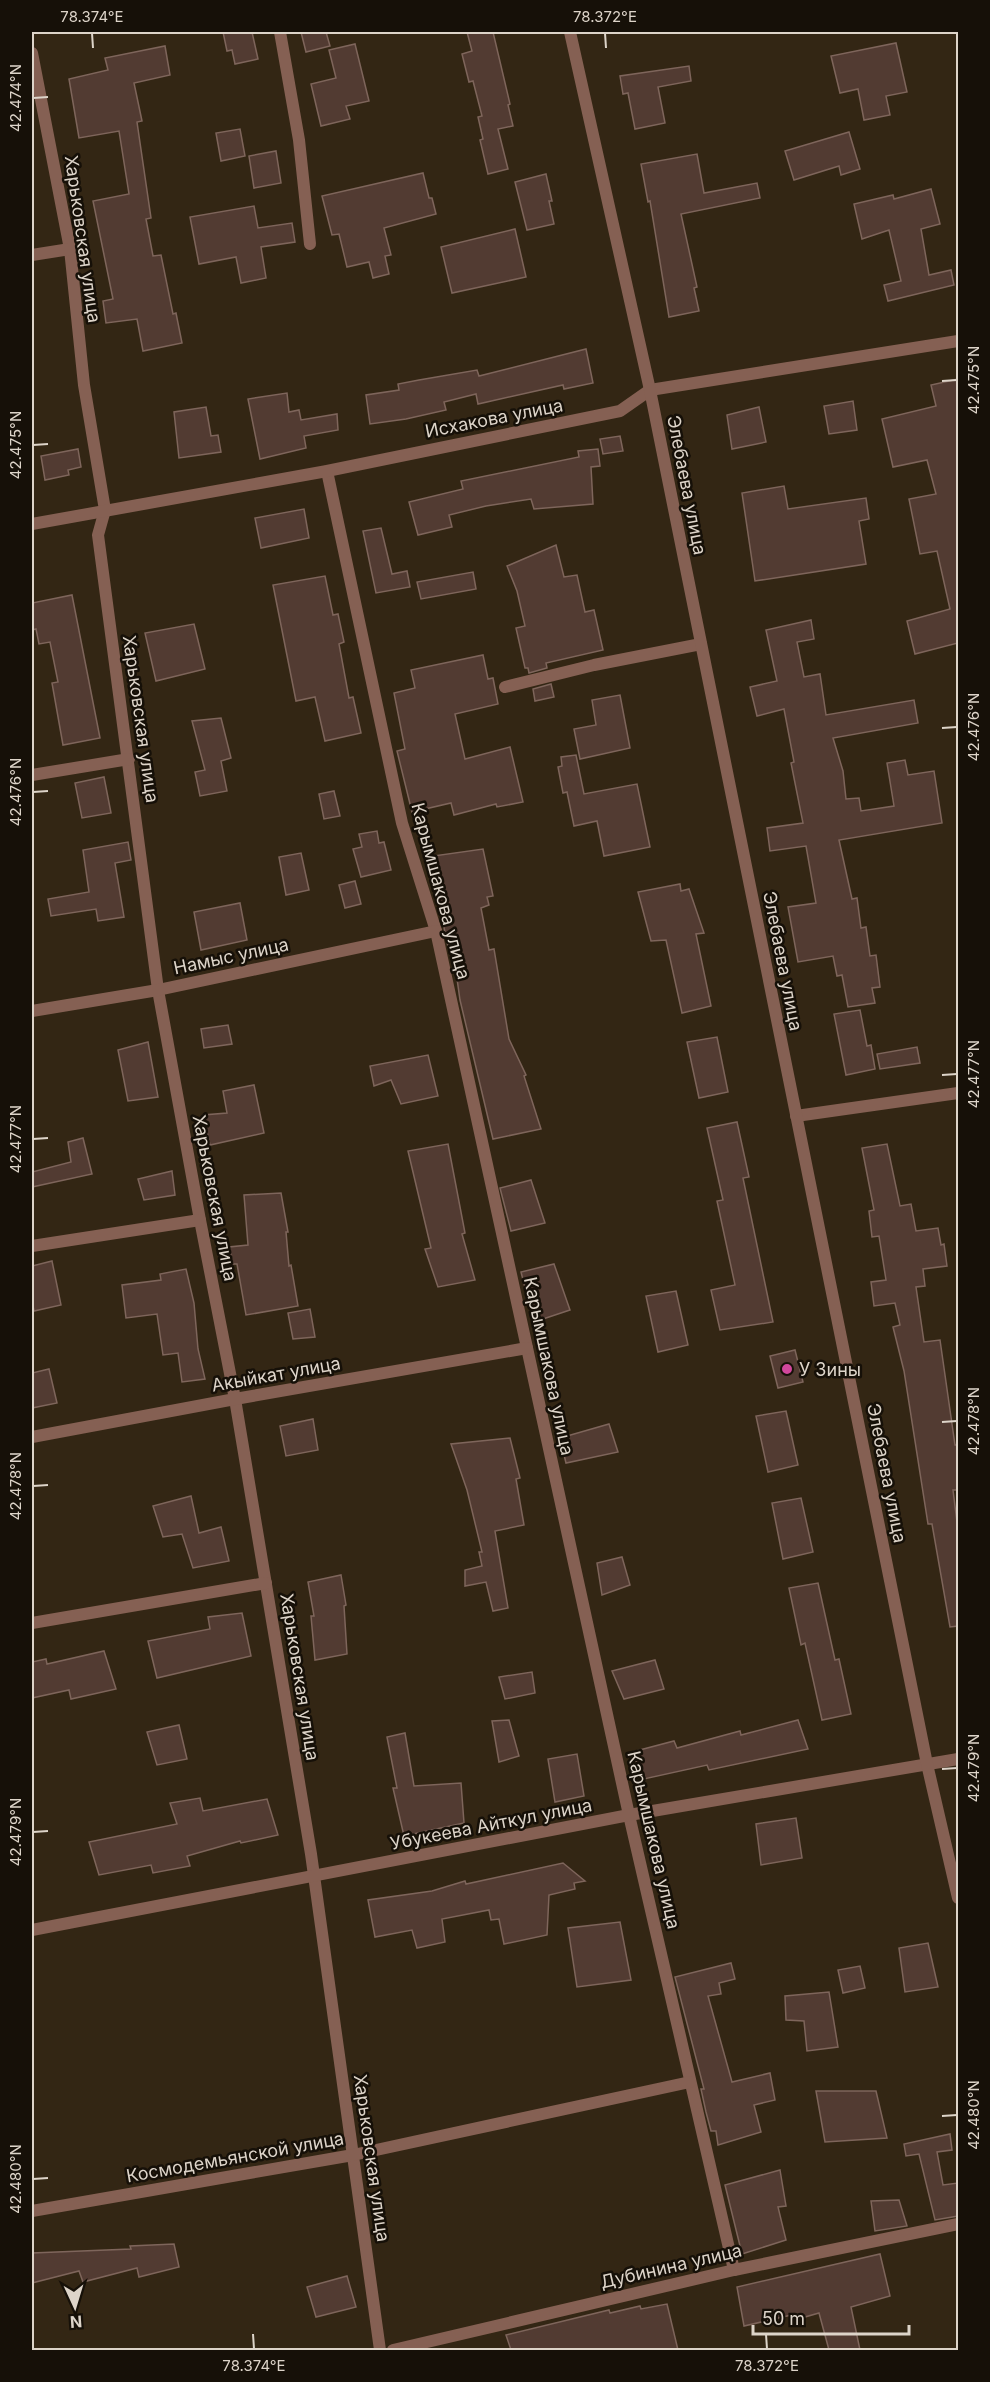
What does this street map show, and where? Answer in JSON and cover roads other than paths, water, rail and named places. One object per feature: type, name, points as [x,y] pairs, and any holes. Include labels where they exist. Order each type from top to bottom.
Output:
[{"type":"street","points":[[280,32],[299,140],[310,244]]},
{"type":"street","name":"Элебаева улица","points":[[570,32],[650,390],[927,1764],[958,1898]]},
{"type":"street","name":"Харьковская улица","points":[[32,53],[69,249],[84,385],[105,510],[98,535],[158,990],[235,1399],[314,1877],[380,2350]]},
{"type":"street","points":[[32,255],[69,249]]},
{"type":"street","name":"Исхакова улица","points":[[32,524],[327,471],[620,411],[650,390],[958,341]]},
{"type":"street","name":"Карымшакова улица","points":[[327,471],[402,823],[436,931],[629,1815],[734,2270]]},
{"type":"street","points":[[505,687],[594,664],[701,644]]},
{"type":"street","points":[[32,775],[129,759]]},
{"type":"street","name":"Намыс улица","points":[[32,1011],[158,990],[436,931]]},
{"type":"street","points":[[796,1116],[958,1093]]},
{"type":"street","points":[[32,1246],[200,1220]]},
{"type":"street","name":"Акыйкат улица","points":[[32,1437],[527,1348]]},
{"type":"street","points":[[32,1623],[266,1583]]},
{"type":"street","name":"Убукеева Айткул улица","points":[[32,1930],[629,1815],[958,1759]]},
{"type":"street","name":"Космодемьянской улица","points":[[32,2211],[353,2154],[690,2082]]},
{"type":"street","name":"Дубинина улица","points":[[393,2350],[734,2270],[958,2224]]},
{"type":"place","name":"У Зины","points":[[787,1369]]}]
